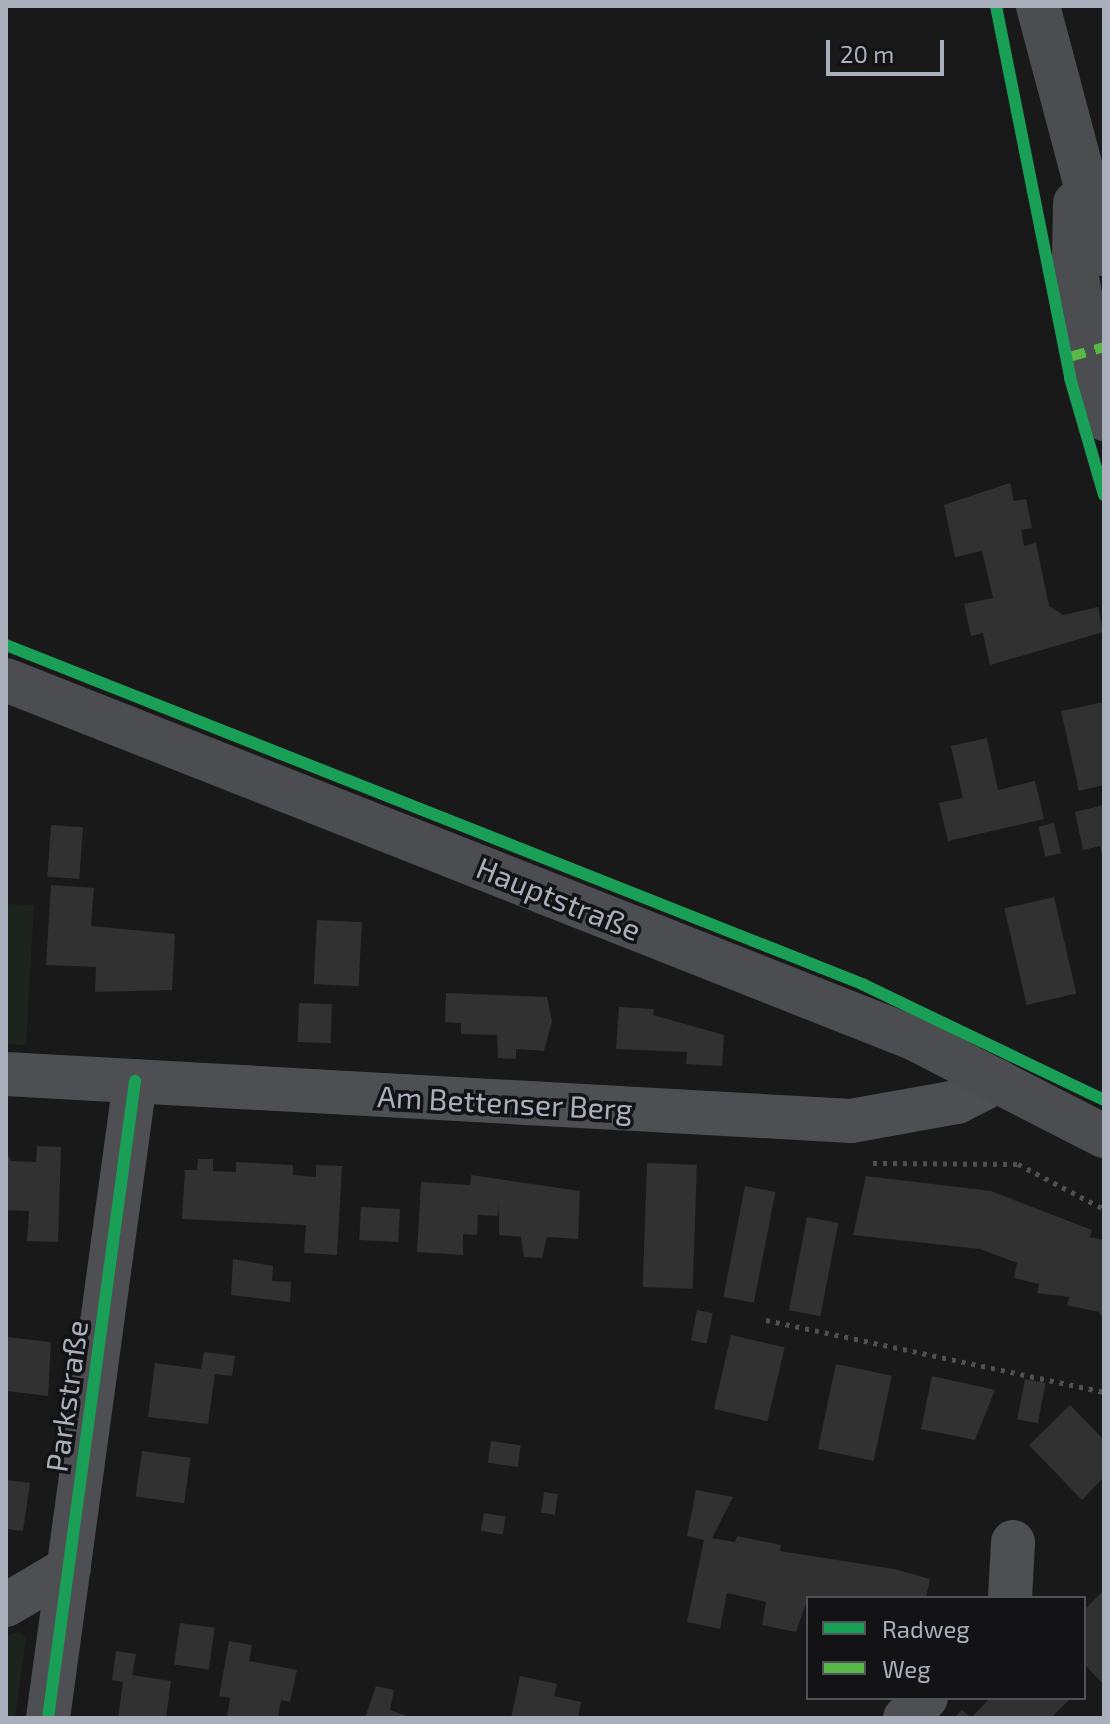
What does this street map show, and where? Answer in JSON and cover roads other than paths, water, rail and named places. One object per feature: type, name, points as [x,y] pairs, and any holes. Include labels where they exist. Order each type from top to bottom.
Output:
[{"type":"street","points":[[1038,6],[1076,168],[1104,254]]},
{"type":"street","points":[[1076,168],[1074,263],[1104,419]]},
{"type":"street","name":"Hauptstraße","points":[[6,680],[898,1032],[1104,1136]]},
{"type":"street","name":"Am Bettenser Berg","points":[[6,1074],[851,1121],[957,1102],[998,1081]]},
{"type":"street","name":"Parkstraße","points":[[48,1718],[135,1081]]},
{"type":"street","points":[[1010,1596],[1013,1542]]},
{"type":"street","points":[[6,1605],[69,1568]]},
{"type":"street","points":[[905,1718],[924,1700]]}]
